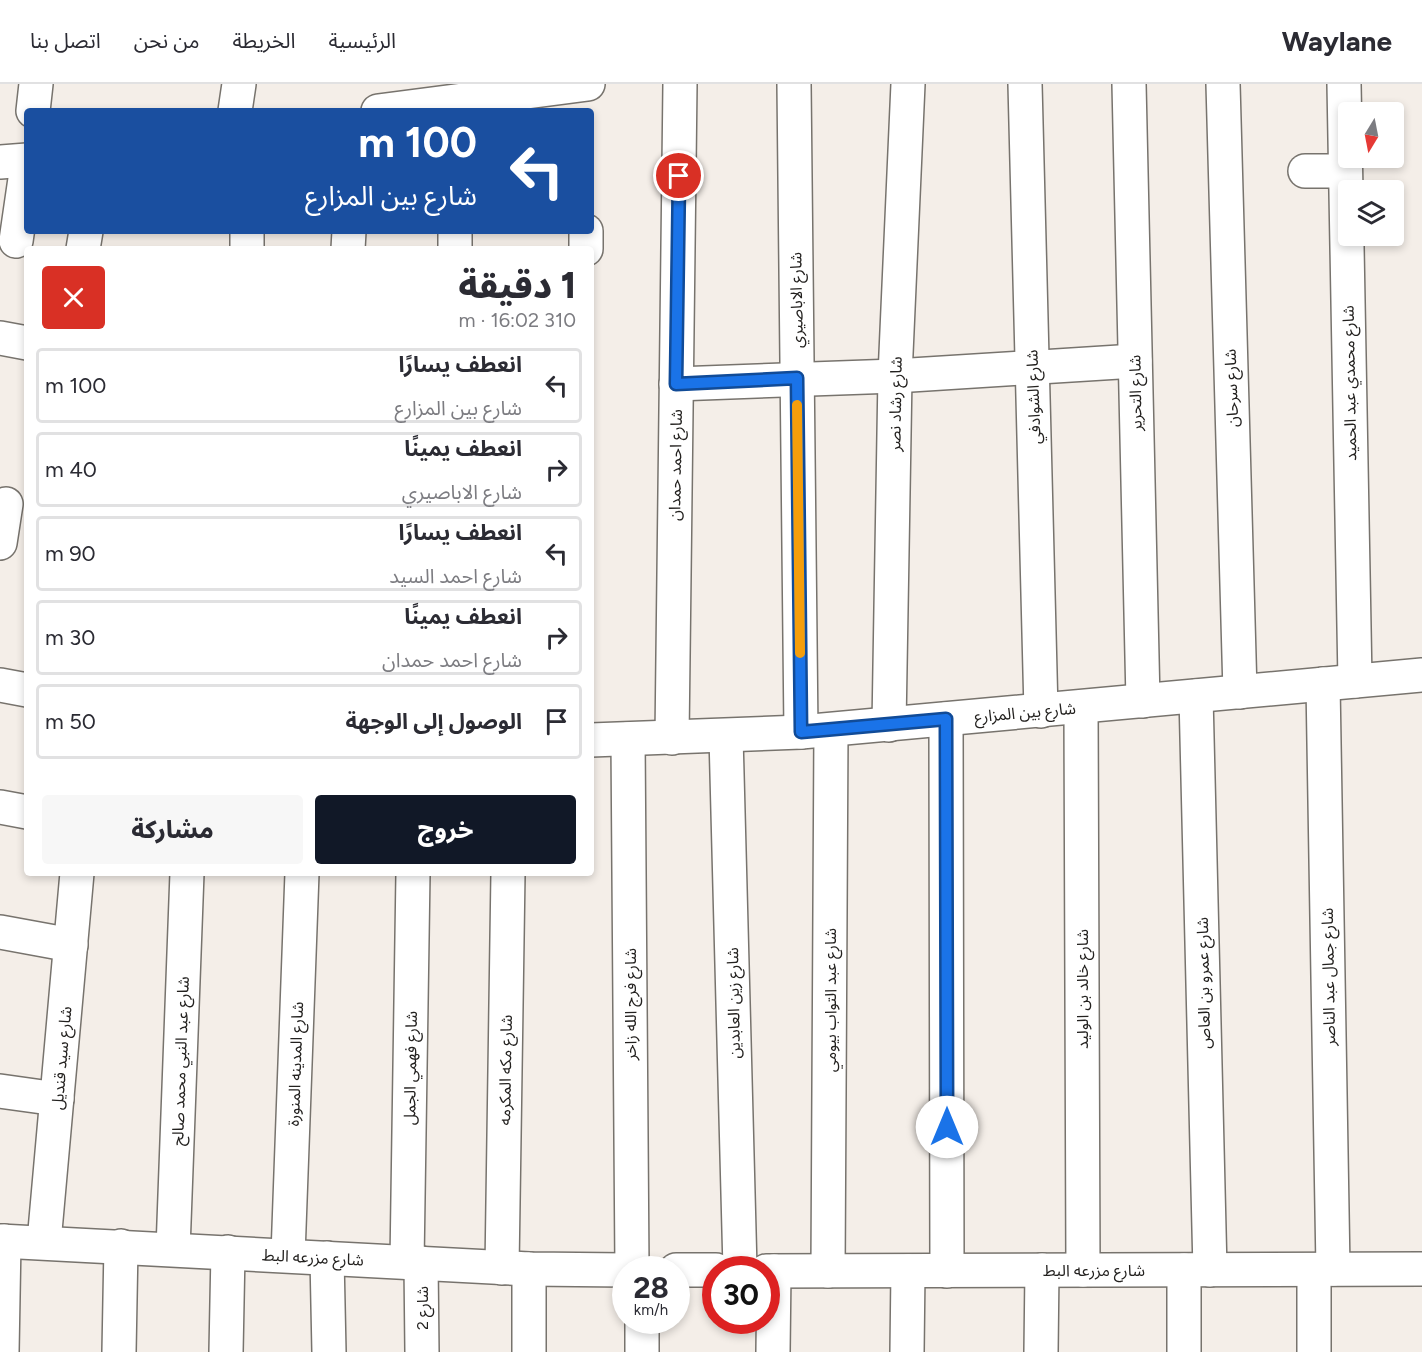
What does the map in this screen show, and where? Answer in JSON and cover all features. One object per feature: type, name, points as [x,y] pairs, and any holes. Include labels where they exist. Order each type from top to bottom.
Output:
[{"type":"street","points":[[33,108],[36,84]]},
{"type":"street","points":[[235,108],[239,84]]},
{"type":"street","points":[[386,108],[421,95],[459,106],[587,84],[585,108]]},
{"type":"street","name":"شارع احمد حمدان","points":[[672,738],[680,84]]},
{"type":"street","name":"شارع الاباصيري","points":[[794,84],[797,378],[816,731]]},
{"type":"street","name":"شارع رشاد نصر","points":[[889,725],[895,376],[908,84]]},
{"type":"street","name":"شارع الشوادفي","points":[[1025,84],[1041,711]]},
{"type":"street","name":"شارع التحرير","points":[[1129,84],[1143,701]]},
{"type":"street","name":"شارع سرحان","points":[[1222,84],[1240,692]]},
{"type":"street","name":"شارع محمدي عبد الحميد","points":[[1344,84],[1355,681]]},
{"type":"street","points":[[0,162],[24,160]]},
{"type":"street","points":[[1305,171],[1345,171]]},
{"type":"street","points":[[16,241],[24,186]]},
{"type":"street","points":[[0,338],[24,342]]},
{"type":"street","points":[[676,384],[895,376],[1135,361]]},
{"type":"street","points":[[0,543],[11,505]]},
{"type":"street","name":"شارع بين المزارع","points":[[594,740],[816,731],[1422,675]]},
{"type":"street","name":"شارع جمال عبد الناصر","points":[[1314,1352],[1324,1270],[1323,684]]},
{"type":"street","points":[[0,685],[24,689]]},
{"type":"street","name":"شارع عمرو بن العاص","points":[[1184,1352],[1197,1270],[1196,696]]},
{"type":"street","name":"شارع خالد بن الوليد","points":[[1081,707],[1083,1270]]},
{"type":"street","points":[[946,719],[947,1270]]},
{"type":"street","name":"شارع عبد التواب بيومي","points":[[816,731],[828,1271]]},
{"type":"street","name":"شارع زين العابدين","points":[[726,736],[740,1256]]},
{"type":"street","name":"شارع فرج الله زاخر","points":[[628,739],[632,1256]]},
{"type":"street","points":[[0,807],[24,812]]},
{"type":"street","name":"شارع سيد قنديل","points":[[44,1242],[77,876]]},
{"type":"street","name":"شارع عبد النبي محمد صالح","points":[[173,1249],[188,876]]},
{"type":"street","name":"شارع المدينه المنورة","points":[[288,1255],[302,876]]},
{"type":"street","name":"شارع فهمي الجمل","points":[[413,876],[414,1263]]},
{"type":"street","name":"شارع مكه المكرمه","points":[[508,876],[516,1269],[530,1352]]},
{"type":"street","points":[[0,932],[71,945]]},
{"type":"street","points":[[0,1091],[57,1099]]},
{"type":"street","points":[[2,1241],[2,1352]]},
{"type":"street","name":"شارع مزرعه البط","points":[[2,1241],[516,1269],[612,1270]]},
{"type":"street","points":[[119,1352],[121,1246]]},
{"type":"street","points":[[226,1352],[228,1252]]},
{"type":"street","points":[[327,1258],[329,1352]]},
{"type":"street","name":"شارع 2","points":[[414,1263],[422,1352]]},
{"type":"street","name":"شارع مزرعه البط","points":[[780,1271],[1422,1269]]},
{"type":"street","points":[[1041,1352],[1042,1270]]},
{"type":"street","points":[[907,1352],[908,1271]]},
{"type":"street","points":[[642,1334],[642,1352]]},
{"type":"street","points":[[772,1334],[773,1352]]},
{"type":"slow traffic","points":[[797,405],[800,653]]},
{"type":"route","points":[[679,176],[676,384],[797,378],[801,732],[946,719],[947,1127]]}]
